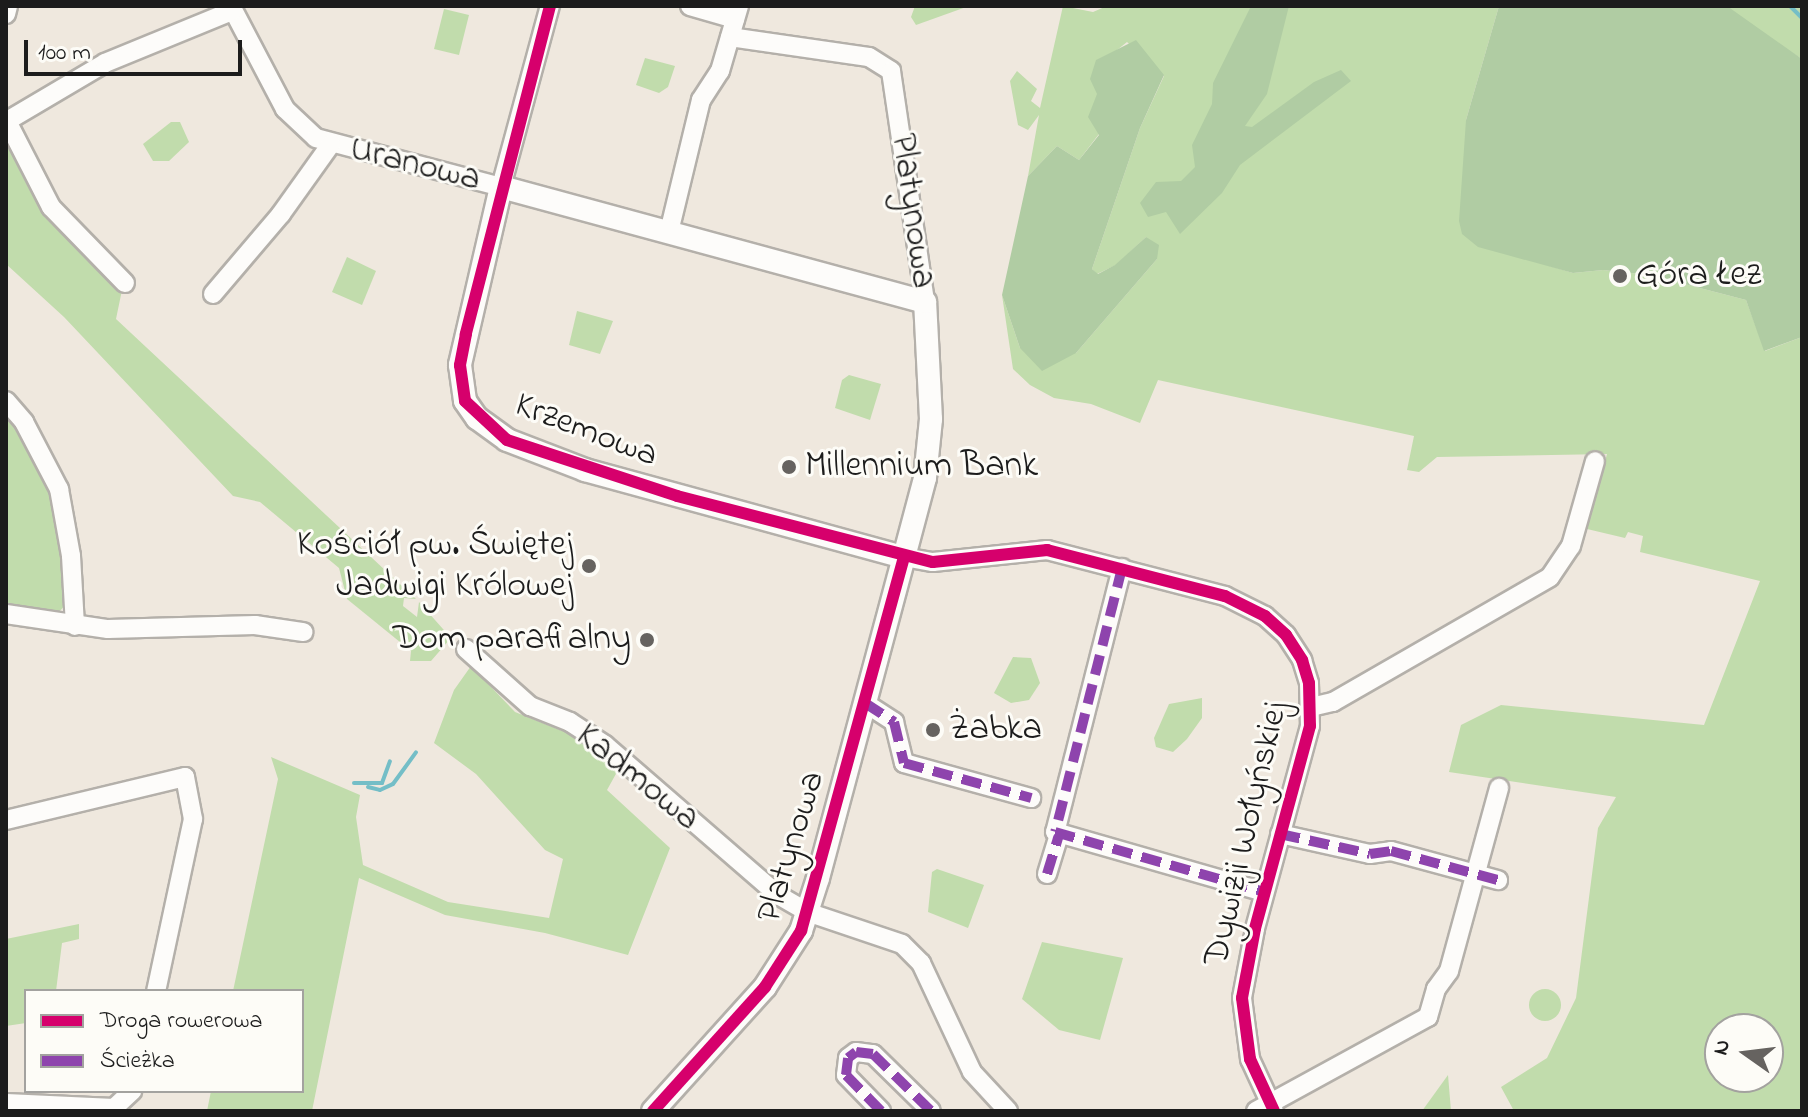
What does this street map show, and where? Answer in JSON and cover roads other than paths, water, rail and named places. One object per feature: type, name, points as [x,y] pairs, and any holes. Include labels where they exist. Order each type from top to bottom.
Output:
[{"type":"street","points":[[6,14],[8,6]]},
{"type":"street","name":"Krzemowa","points":[[550,6],[501,187],[460,365],[465,401],[477,418],[507,440],[585,470],[904,557]]},
{"type":"street","points":[[669,232],[701,100],[720,71],[735,20],[690,6]]},
{"type":"street","points":[[125,283],[51,207],[6,120],[105,63],[232,8]]},
{"type":"street","name":"Uranowa","points":[[232,8],[285,109],[307,132],[331,144],[925,302]]},
{"type":"street","name":"Platynowa","points":[[653,1111],[765,987],[794,946],[807,912],[865,703],[929,453],[925,302],[891,71],[882,60],[735,20]]},
{"type":"street","points":[[213,294],[281,214],[331,144]]},
{"type":"street","points":[[6,401],[24,422],[59,489],[71,556],[75,626]]},
{"type":"street","points":[[1311,707],[1333,702],[1550,577],[1571,546],[1595,461]]},
{"type":"street","name":"Dywizji Wołyńskiej","points":[[904,557],[933,562],[1047,550],[1122,568],[1225,596],[1265,616],[1302,660],[1311,707],[1264,892],[1242,998],[1250,1059],[1266,1109]]},
{"type":"street","points":[[1047,874],[1122,568]]},
{"type":"street","points":[[6,614],[75,626],[255,625],[303,632]]},
{"type":"street","name":"Kadmowa","points":[[466,649],[530,706],[588,732],[778,895],[807,912],[902,944],[921,963],[972,1072],[1008,1111]]},
{"type":"street","points":[[865,703],[894,722],[904,763],[1031,798]]},
{"type":"street","points":[[6,820],[185,777],[193,819],[156,989]]},
{"type":"street","points":[[1266,1109],[1428,1017],[1436,989],[1449,971],[1499,788]]},
{"type":"street","points":[[1280,834],[1370,854],[1391,851],[1498,880]]},
{"type":"street","points":[[1058,837],[1264,892]]},
{"type":"street","points":[[881,1111],[846,1075],[848,1058],[856,1052],[873,1054],[931,1111]]},
{"type":"street","points":[[6,1103],[114,1108],[130,1093]]},
{"type":"waterway","points":[[1790,6],[1802,18]]},
{"type":"waterway","points":[[368,787],[380,790],[393,784],[416,752]]},
{"type":"waterway","points":[[354,783],[382,783],[390,761]]},
{"type":"place","name":"Góra Łez","points":[[1620,276]]},
{"type":"place","name":"Millennium Bank","points":[[789,467]]},
{"type":"place","name":"Kościół pw. Świętej Jadwigi Królowej","points":[[589,566]]},
{"type":"place","name":"Dom parafialny","points":[[647,640]]},
{"type":"place","name":"Żabka","points":[[933,730]]}]
